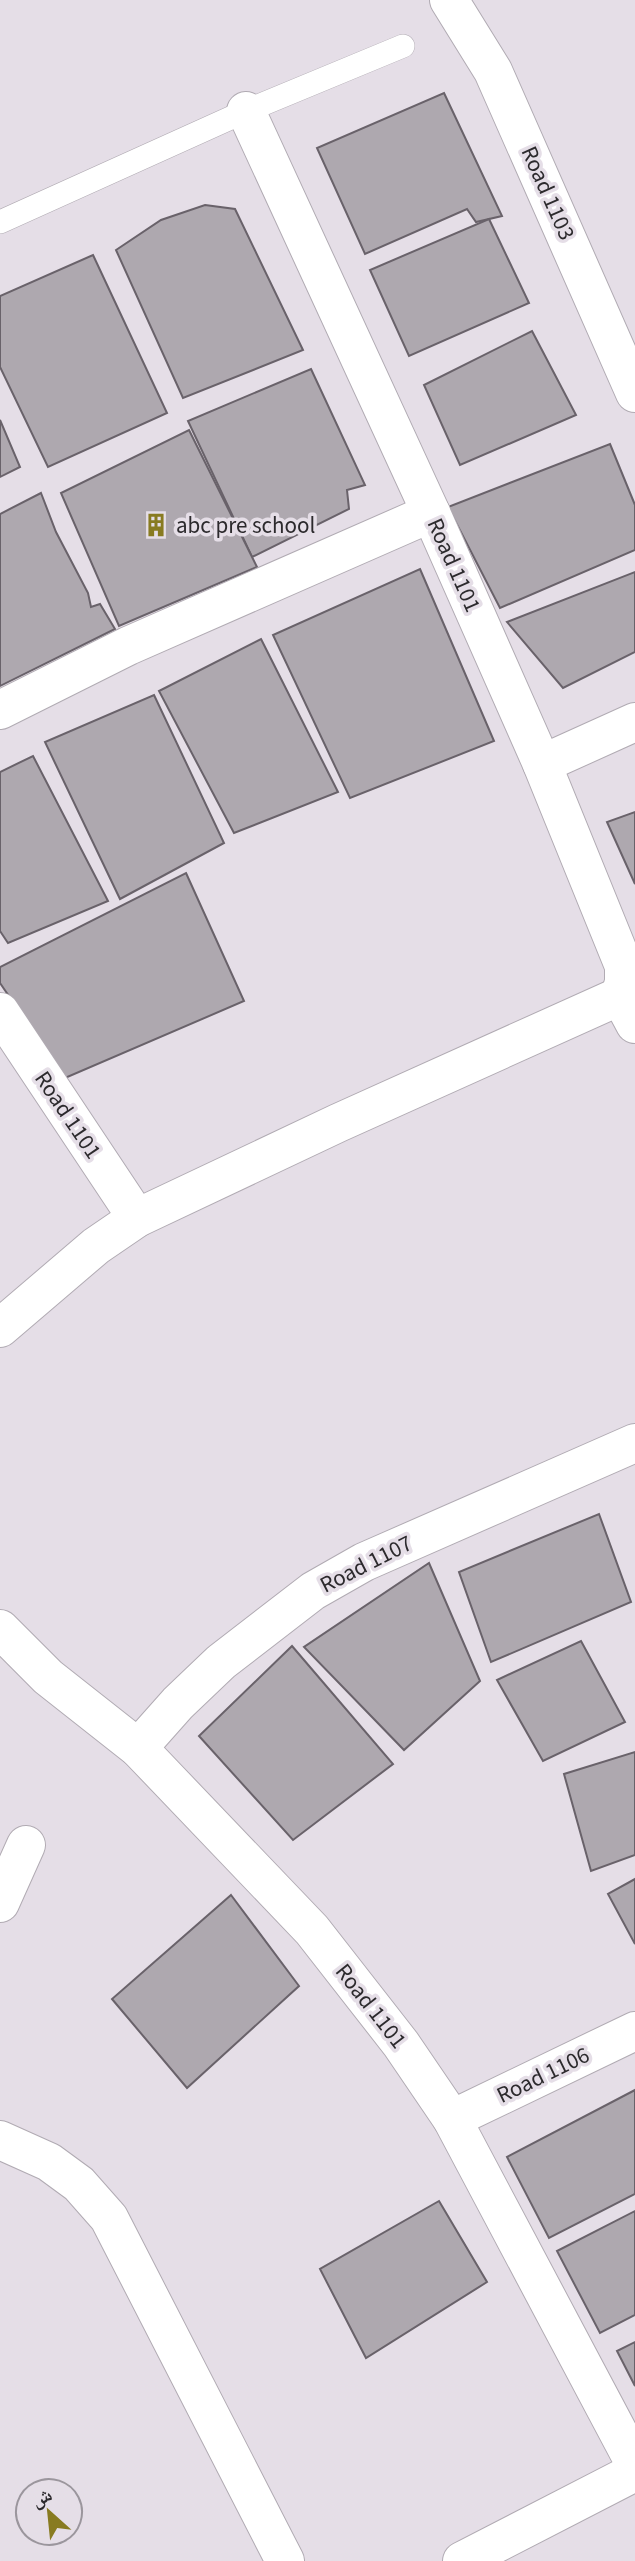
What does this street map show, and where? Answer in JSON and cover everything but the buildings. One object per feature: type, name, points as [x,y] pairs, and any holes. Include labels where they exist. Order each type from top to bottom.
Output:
[{"type":"street","name":"Road 1103","points":[[449,0],[492,71],[635,393]]},
{"type":"street","name":"Road 1101","points":[[247,111],[431,513],[542,764],[624,966],[628,1010]]},
{"type":"street","points":[[0,710],[128,646],[431,513]]},
{"type":"street","points":[[542,764],[635,722]]},
{"type":"street","points":[[0,1328],[96,1246],[137,1218],[338,1123],[628,1010]]},
{"type":"street","name":"Road 1101","points":[[0,1012],[137,1218]]},
{"type":"street","name":"Road 1107","points":[[138,1748],[178,1703],[221,1662],[313,1591],[363,1562],[635,1443]]},
{"type":"street","name":"Road 1101","points":[[0,1629],[48,1677],[138,1748],[312,1930],[401,2044],[452,2119],[635,2464]]},
{"type":"street","points":[[0,1903],[26,1845]]},
{"type":"street","name":"Road 1106","points":[[452,2119],[635,2031]]},
{"type":"street","points":[[0,2140],[49,2162],[79,2184],[109,2218],[285,2561]]},
{"type":"street","points":[[461,2561],[635,2472]]},
{"type":"lane","points":[[0,222],[247,111],[403,46]]},
{"type":"place","name":"abc pre school","points":[[156,525]]}]
